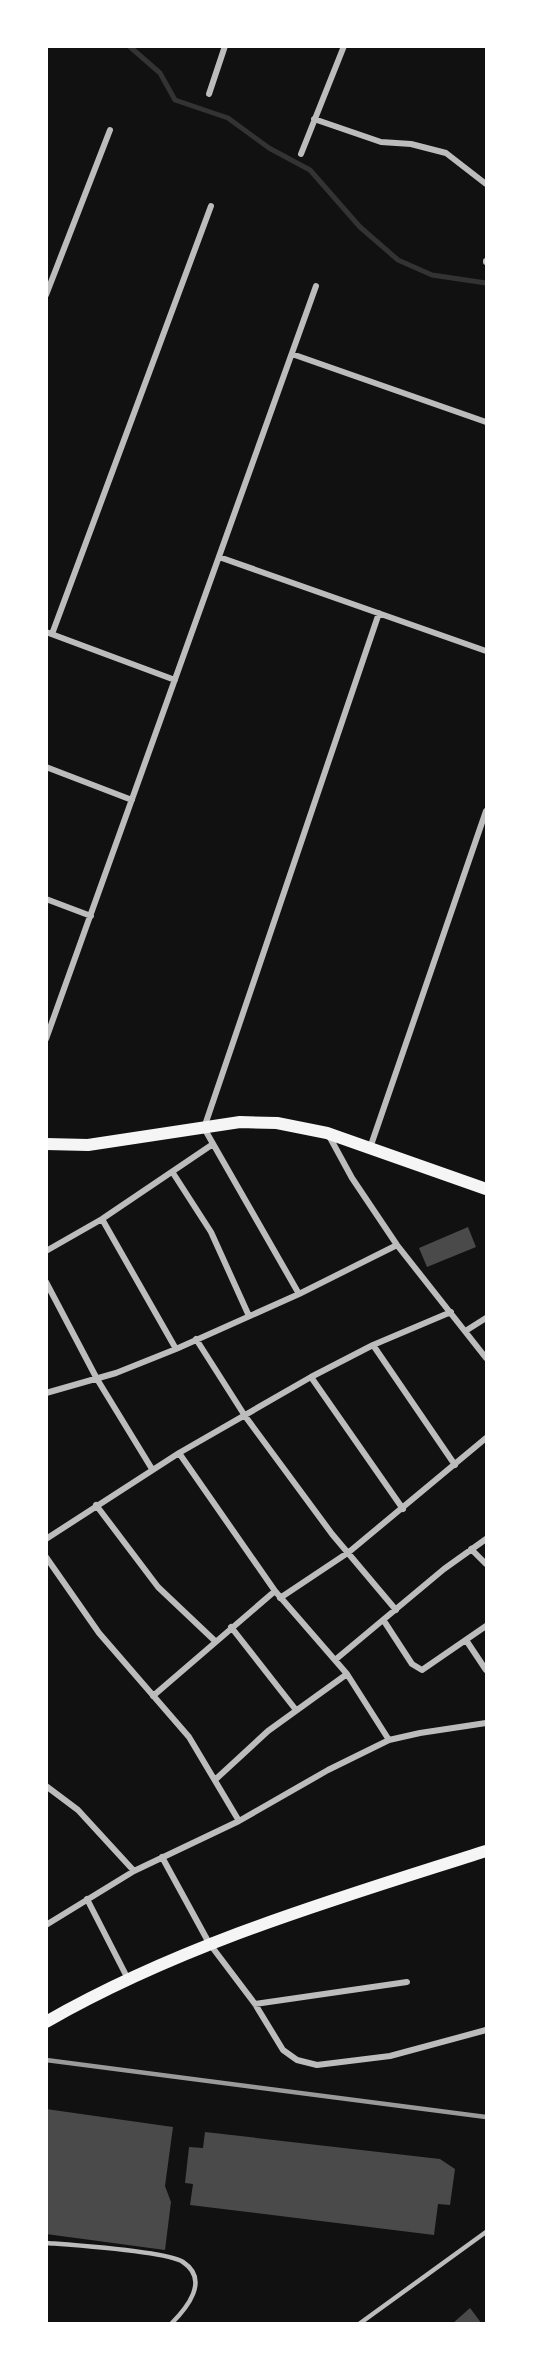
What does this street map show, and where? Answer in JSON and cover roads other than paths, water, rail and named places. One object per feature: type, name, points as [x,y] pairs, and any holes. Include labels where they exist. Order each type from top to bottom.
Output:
[{"type":"main road","points":[[46,1144],[88,1145],[240,1122],[277,1123],[327,1133],[486,1189]]},
{"type":"main road","points":[[46,2022],[128,1979],[209,1943],[486,1851]]},
{"type":"street","points":[[209,94],[225,46]]},
{"type":"street","points":[[301,154],[344,46]]},
{"type":"street","points":[[315,119],[381,142],[411,144],[446,153],[486,184]]},
{"type":"street","points":[[46,295],[110,130]]},
{"type":"street","points":[[175,680],[49,633],[210,206]]},
{"type":"street","points":[[47,1036],[316,286]]},
{"type":"street","points":[[292,354],[486,422]]},
{"type":"street","points":[[219,557],[486,651]]},
{"type":"street","points":[[299,1294],[204,1128],[379,613]]},
{"type":"street","points":[[46,767],[132,800]]},
{"type":"street","points":[[370,1148],[486,811]]},
{"type":"street","points":[[46,899],[91,916]]},
{"type":"street","points":[[327,1133],[352,1178],[397,1245],[467,1330],[486,1358]]},
{"type":"street","points":[[46,1251],[102,1219],[213,1144]]},
{"type":"street","points":[[172,1173],[211,1232],[249,1316]]},
{"type":"street","points":[[102,1219],[176,1349]]},
{"type":"street","points":[[46,1393],[97,1379],[176,1349],[299,1294],[397,1245]]},
{"type":"street","points":[[46,1282],[97,1379],[152,1469]]},
{"type":"street","points":[[46,1539],[152,1469],[311,1377],[373,1345],[451,1312]]},
{"type":"street","points":[[467,1330],[486,1318]]},
{"type":"street","points":[[196,1339],[245,1416],[332,1534],[350,1552],[396,1610]]},
{"type":"street","points":[[373,1345],[455,1465]]},
{"type":"street","points":[[311,1377],[403,1509]]},
{"type":"street","points":[[280,1598],[350,1552],[486,1438]]},
{"type":"street","points":[[179,1453],[280,1598],[347,1674],[389,1740]]},
{"type":"street","points":[[96,1505],[158,1587],[215,1641]]},
{"type":"street","points":[[334,1660],[486,1539]]},
{"type":"street","points":[[471,1549],[486,1564]]},
{"type":"street","points":[[46,1557],[99,1633],[189,1737],[239,1821]]},
{"type":"street","points":[[153,1696],[275,1591]]},
{"type":"street","points":[[384,1621],[416,1668],[422,1670],[486,1626]]},
{"type":"street","points":[[231,1627],[296,1710]]},
{"type":"street","points":[[466,1640],[486,1670]]},
{"type":"street","points":[[216,1779],[268,1731],[347,1674]]},
{"type":"street","points":[[46,1925],[134,1871],[239,1821],[328,1770],[389,1740],[486,1723]]},
{"type":"street","points":[[46,1786],[78,1810],[134,1871]]},
{"type":"street","points":[[162,1857],[209,1943],[255,2004],[284,2050],[297,2060],[317,2065],[390,2056],[486,2030]]},
{"type":"street","points":[[87,1899],[128,1979]]},
{"type":"street","points":[[255,2004],[407,1982]]},
{"type":"lane","points":[[359,2324],[486,2232]]},
{"type":"lane","points":[[46,2243],[152,2254],[182,2262],[192,2272],[196,2284],[194,2294],[171,2324]]},
{"type":"waterway","points":[[129,46],[160,73],[175,100],[228,118],[269,148],[310,170],[360,227],[398,260],[432,275],[486,283]]},
{"type":"railway","points":[[46,2060],[486,2117]]}]
